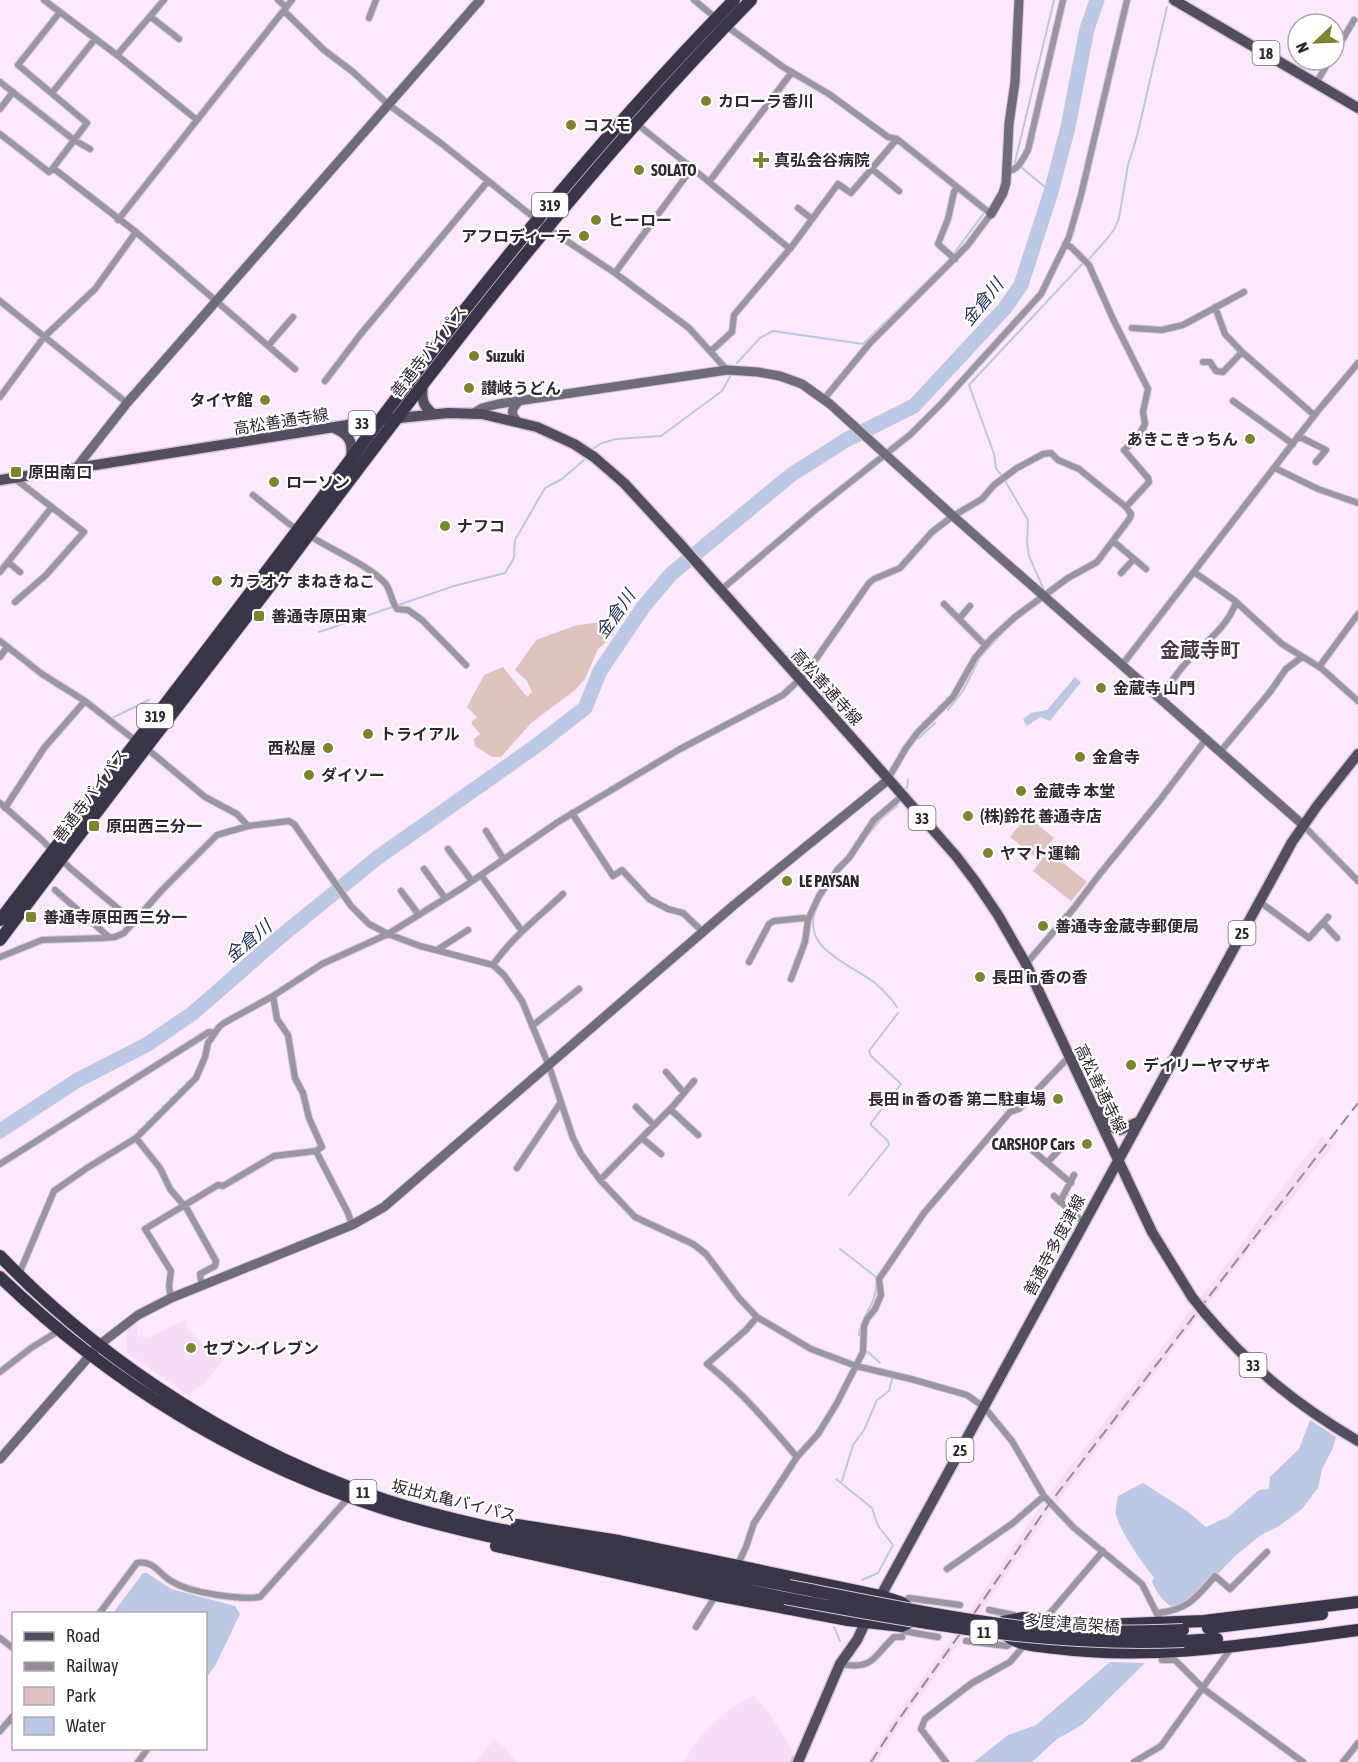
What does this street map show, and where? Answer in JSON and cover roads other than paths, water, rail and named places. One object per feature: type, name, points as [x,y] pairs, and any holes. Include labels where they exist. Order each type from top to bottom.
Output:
[{"type":"highway","name":"善通寺バイパス","points":[[303,531],[379,420],[542,224],[637,124],[721,22],[734,0]]},
{"type":"highway","name":"善通寺バイパス","points":[[0,940],[57,855],[141,744],[303,531],[423,384],[609,136],[721,22],[751,0]]},
{"type":"highway","name":"善通寺バイパス","points":[[0,920],[57,855]]},
{"type":"highway","name":"坂出丸亀バイパス","points":[[0,1256],[18,1275],[99,1345],[184,1403],[269,1452],[324,1477],[427,1512],[787,1592]]},
{"type":"highway","name":"坂出丸亀バイパス","points":[[0,1277],[90,1355],[176,1414],[227,1444],[270,1465],[349,1497],[502,1540],[787,1592]]},
{"type":"highway","points":[[382,1508],[422,1524],[516,1551],[717,1594],[865,1622],[901,1632],[917,1617],[902,1603],[881,1596],[620,1541],[427,1512]]},
{"type":"highway","name":"多度津高架橋","points":[[787,1592],[928,1625],[1042,1639],[1094,1642],[1184,1636],[1267,1634],[1358,1622]]},
{"type":"highway","points":[[1358,1602],[1204,1621],[1160,1618],[1102,1625],[1023,1618],[993,1627],[1020,1642],[1084,1652],[1161,1653],[1358,1630]]},
{"type":"highway","name":"多度津高架橋","points":[[1184,1636],[1358,1609]]},
{"type":"main road","name":"18","points":[[1174,0],[1358,108]]},
{"type":"main road","points":[[423,384],[422,400],[426,408],[434,414]]},
{"type":"main road","name":"高松善通寺線","points":[[0,480],[379,420],[434,414],[472,414],[537,427],[574,444],[611,469],[800,679],[956,856],[975,881],[1026,964],[1152,1232],[1192,1297],[1224,1336],[1282,1392],[1358,1441]]},
{"type":"main road","points":[[334,428],[346,434],[350,439],[351,458]]},
{"type":"main road","name":"善通寺多度津線","points":[[798,1762],[840,1664],[881,1596],[1083,1222],[1260,902],[1303,825],[1358,754]]},
{"type":"main road","points":[[1080,1078],[1089,1086],[1114,1128],[1120,1130],[1140,1121]]},
{"type":"main road","points":[[1110,1142],[1118,1145],[1128,1140]]},
{"type":"main road","points":[[1102,1188],[1112,1182],[1124,1182],[1143,1221],[1152,1232]]},
{"type":"street","points":[[44,0],[197,120]]},
{"type":"street","points":[[117,55],[164,0]]},
{"type":"street","points":[[278,0],[286,7]]},
{"type":"street","points":[[118,220],[292,0]]},
{"type":"street","points":[[369,18],[376,0]]},
{"type":"street","points":[[76,468],[128,403],[480,0]]},
{"type":"street","points":[[694,0],[792,72],[829,94],[888,137],[897,139],[990,214]]},
{"type":"street","points":[[824,399],[870,343],[953,257],[967,246],[1004,194],[1009,124],[1016,71],[1019,0]]},
{"type":"street","points":[[1007,171],[1013,171],[1028,150],[1063,0]]},
{"type":"street","points":[[720,589],[911,434],[1041,294],[1065,244],[1081,195],[1127,0]]},
{"type":"street","points":[[286,7],[284,11],[324,50],[353,72],[389,105],[542,224],[615,273],[689,328],[727,370]]},
{"type":"street","points":[[0,134],[49,172],[87,123],[18,65],[60,12]]},
{"type":"street","points":[[151,17],[179,39]]},
{"type":"street","points":[[1346,34],[1354,20]]},
{"type":"street","points":[[52,93],[94,39]]},
{"type":"street","points":[[709,182],[792,72]]},
{"type":"street","points":[[1316,83],[1323,72]]},
{"type":"street","points":[[0,82],[74,140],[90,148]]},
{"type":"street","points":[[0,109],[13,92]]},
{"type":"street","points":[[637,124],[790,249]]},
{"type":"street","points":[[711,351],[732,332],[734,315],[790,249],[838,184],[850,194],[897,139]]},
{"type":"street","points":[[53,168],[136,232],[295,369]]},
{"type":"street","points":[[615,273],[692,168]]},
{"type":"street","points":[[872,169],[899,191]]},
{"type":"street","points":[[326,381],[360,335],[488,181]]},
{"type":"street","points":[[953,257],[938,244],[957,187]]},
{"type":"street","points":[[798,208],[812,219]]},
{"type":"street","points":[[0,397],[44,337],[94,289],[136,232]]},
{"type":"street","points":[[1065,244],[1089,265],[1148,389],[1143,412],[1145,424],[1137,439],[1124,450],[1149,482],[1126,507]]},
{"type":"street","points":[[1132,328],[1162,330],[1183,325],[1244,292]]},
{"type":"street","points":[[0,301],[128,403]]},
{"type":"street","points":[[1215,307],[1225,334],[1242,352],[1314,415]]},
{"type":"street","points":[[268,346],[293,317]]},
{"type":"street","points":[[1203,362],[1210,362],[1216,371],[1223,372],[1242,352]]},
{"type":"street","points":[[1122,664],[1314,415],[1358,363]]},
{"type":"street","points":[[472,414],[482,408],[520,400],[727,370],[780,376],[802,384],[824,399],[1303,825],[1358,881]]},
{"type":"street","points":[[518,422],[513,417],[512,408],[520,400]]},
{"type":"street","points":[[1233,401],[1269,429],[1274,428],[1293,444]]},
{"type":"street","points":[[1298,436],[1326,450],[1316,462]]},
{"type":"street","points":[[0,1460],[99,1345],[138,1315],[171,1298],[352,1225],[384,1207],[405,1190],[703,932],[888,780],[918,732],[953,697],[985,645],[1015,617],[1068,578],[1097,562],[1131,514],[1126,507],[1079,469],[1058,460],[1051,453],[1043,454],[1017,468],[994,485],[982,499],[932,532],[900,568],[869,583],[816,659],[783,695],[680,749],[572,813],[472,881],[388,934],[322,964],[273,996],[224,1023],[208,1043],[196,1078],[136,1138],[54,1191],[18,1275]]},
{"type":"street","points":[[1275,468],[1318,489],[1358,502]]},
{"type":"street","points":[[14,478],[84,532],[46,575],[15,602]]},
{"type":"street","points":[[253,495],[289,524],[374,573],[387,585],[396,607],[406,608],[422,620],[466,665]]},
{"type":"street","points":[[0,572],[52,507]]},
{"type":"street","points":[[1113,541],[1146,569]]},
{"type":"street","points":[[1121,573],[1134,559]]},
{"type":"street","points":[[8,562],[20,572]]},
{"type":"street","points":[[1194,572],[1236,602],[1282,644],[1319,667],[1358,701]]},
{"type":"street","points":[[1160,698],[1185,664],[1225,624],[1236,602]]},
{"type":"street","points":[[944,604],[985,645]]},
{"type":"street","points":[[959,619],[970,606]]},
{"type":"street","points":[[1319,667],[1358,614]]},
{"type":"street","points":[[0,641],[42,674],[85,701],[205,797],[237,814],[248,826]]},
{"type":"street","points":[[0,657],[7,647]]},
{"type":"street","points":[[1220,752],[1286,669],[1302,657]]},
{"type":"street","points":[[85,701],[44,748],[2,806],[134,922]]},
{"type":"street","points":[[1026,964],[1074,908],[1206,739]]},
{"type":"street","points":[[791,978],[805,942],[808,920],[826,884],[849,858],[874,820],[902,796]]},
{"type":"street","points":[[572,813],[613,876],[622,870],[650,899],[668,909],[683,913],[703,932]]},
{"type":"street","points":[[0,957],[42,940],[109,937],[124,933],[209,842],[226,831],[289,821],[294,824],[351,906],[369,924],[388,934],[493,965],[513,987],[549,1066],[573,1138],[581,1154],[600,1180],[635,1217],[672,1233],[706,1254],[739,1298],[757,1317],[812,1350],[856,1366],[967,1395],[984,1407],[1012,1441],[1044,1496],[1073,1527],[1142,1584],[1160,1618],[1162,1660],[1175,1660],[1203,1688],[1303,1762]]},
{"type":"street","points":[[486,831],[504,858]]},
{"type":"street","points":[[448,849],[472,881]]},
{"type":"street","points":[[424,869],[445,898]]},
{"type":"street","points":[[480,874],[522,931]]},
{"type":"street","points":[[54,890],[109,937]]},
{"type":"street","points":[[401,891],[419,915]]},
{"type":"street","points":[[493,965],[522,931],[563,894]]},
{"type":"street","points":[[1260,902],[1293,930],[1309,938],[1325,920],[1337,938]]},
{"type":"street","points":[[749,962],[769,924],[774,921],[804,918],[808,920]]},
{"type":"street","points":[[437,950],[468,930]]},
{"type":"street","points":[[532,1026],[579,989]]},
{"type":"street","points":[[171,1298],[169,1286],[171,1271],[145,1229],[218,1185],[223,1186],[241,1177],[274,1156],[316,1151],[322,1147],[309,1118],[303,1093],[295,1078],[288,1035],[277,1018],[273,996]]},
{"type":"street","points":[[0,1164],[209,1032],[215,1033]]},
{"type":"street","points":[[736,1567],[754,1523],[796,1457],[818,1434],[863,1352],[864,1326],[881,1295],[879,1279],[924,1213],[1010,1112],[1019,1109],[1065,1061]]},
{"type":"street","points":[[666,1072],[684,1093]]},
{"type":"street","points":[[600,1180],[670,1109],[694,1081]]},
{"type":"street","points":[[517,1168],[561,1102]]},
{"type":"street","points":[[636,1107],[654,1125]]},
{"type":"street","points":[[670,1109],[698,1135]]},
{"type":"street","points":[[136,1138],[160,1168],[170,1189],[184,1206],[216,1261],[214,1266],[200,1274],[202,1287]]},
{"type":"street","points":[[642,1138],[661,1154]]},
{"type":"street","points":[[1032,1150],[1071,1183]]},
{"type":"street","points":[[1047,1162],[1059,1150]]},
{"type":"street","points":[[316,1151],[352,1225]]},
{"type":"street","points":[[1060,1202],[1074,1175]]},
{"type":"street","points":[[1054,1196],[1083,1222]]},
{"type":"street","points":[[757,1317],[746,1330],[706,1364],[726,1379],[762,1415],[796,1457]]},
{"type":"street","points":[[0,1372],[31,1348],[60,1330]]},
{"type":"street","points":[[947,1569],[1004,1529],[1044,1496]]},
{"type":"street","points":[[100,1612],[137,1563],[145,1562],[151,1563],[173,1582],[240,1599],[260,1597],[349,1497]]},
{"type":"street","points":[[946,1762],[921,1729],[925,1719],[972,1683],[1010,1662],[1020,1642],[1044,1620],[1103,1551]]},
{"type":"street","points":[[1160,1618],[1186,1606],[1215,1576],[1230,1589],[1267,1552]]},
{"type":"street","points":[[1240,1579],[1246,1585]]},
{"type":"street","points":[[696,1627],[717,1594]]},
{"type":"street","points":[[901,1632],[902,1603],[909,1598],[960,1605]]},
{"type":"street","points":[[989,1610],[1014,1615],[1019,1619],[1020,1642]]},
{"type":"street","points":[[840,1664],[861,1666],[870,1662],[903,1631],[938,1637]]},
{"type":"street","points":[[0,1638],[12,1647]]},
{"type":"street","points":[[966,1641],[1007,1646],[1020,1642]]},
{"type":"street","points":[[1134,1762],[1161,1746],[1229,1651],[1229,1646]]},
{"type":"street","points":[[0,1731],[12,1717]]},
{"type":"street","points":[[1343,1762],[1358,1743]]},
{"type":"street","points":[[138,1762],[147,1750]]},
{"type":"water","points":[[1075,677],[1081,682],[1050,721],[1040,717],[1027,726],[1023,719],[1031,713],[1047,710]]},
{"type":"water","points":[[1310,1420],[1336,1437],[1322,1469],[1318,1488],[1302,1509],[1279,1526],[1261,1535],[1235,1556],[1191,1602],[1175,1608],[1167,1603],[1156,1590],[1152,1582],[1154,1577],[1132,1547],[1118,1522],[1116,1506],[1118,1496],[1143,1483],[1187,1511],[1206,1527],[1228,1517],[1259,1490],[1269,1489],[1270,1477],[1299,1449]]},
{"type":"water","points":[[143,1573],[147,1573],[171,1589],[235,1606],[240,1614],[207,1678],[207,1612],[114,1612]]},
{"type":"water","points":[[1110,1662],[1145,1663],[1082,1725],[1057,1739],[1032,1762],[974,1762],[1008,1735],[1036,1725]]},
{"type":"waterway","points":[[1051,192],[1015,162],[1054,0]]},
{"type":"waterway","name":"金倉川","points":[[0,1131],[76,1081],[146,1045],[193,1013],[280,937],[377,858],[536,746],[585,708],[600,671],[644,606],[671,574],[791,475],[846,440],[914,406],[1005,308],[1021,285],[1051,192],[1068,127],[1087,29],[1097,0]]},
{"type":"waterway","points":[[1089,259],[1107,239],[1119,218],[1128,165],[1167,7]]},
{"type":"waterway","points":[[737,363],[760,338],[773,331],[863,344],[949,260],[984,213]]},
{"type":"waterway","points":[[1001,475],[996,468],[994,454],[969,385],[1083,263]]},
{"type":"waterway","points":[[594,448],[616,439],[661,436],[722,391],[732,373]]},
{"type":"waterway","points":[[319,632],[454,586],[505,573],[514,558],[515,540],[545,488],[562,479],[584,460]]},
{"type":"waterway","points":[[1005,481],[1028,520],[1029,556],[1044,590]]},
{"type":"waterway","points":[[1011,624],[1021,616]]},
{"type":"waterway","points":[[948,710],[963,691],[980,657],[1003,632]]},
{"type":"waterway","points":[[114,717],[149,700]]},
{"type":"waterway","points":[[919,738],[935,723]]},
{"type":"waterway","points":[[907,788],[908,780]]},
{"type":"waterway","points":[[867,836],[881,819],[897,806]]},
{"type":"waterway","points":[[818,904],[824,894]]},
{"type":"waterway","points":[[816,909],[813,923],[815,935],[821,945],[830,954],[875,983],[897,1007]]},
{"type":"waterway","points":[[849,1195],[889,1145],[871,1123],[901,1084],[871,1056],[869,1051],[898,1013]]},
{"type":"waterway","points":[[840,1249],[876,1277]]},
{"type":"waterway","points":[[859,1335],[862,1322],[874,1299],[876,1285]]},
{"type":"waterway","points":[[868,1352],[880,1363]]},
{"type":"waterway","points":[[842,1481],[853,1445],[864,1430],[877,1400],[889,1391],[893,1376]]},
{"type":"waterway","points":[[836,1479],[872,1508],[878,1526],[893,1545],[878,1573],[862,1580]]},
{"type":"waterway","points":[[834,1627],[840,1641]]},
{"type":"waterway","points":[[791,1762],[793,1757]]},
{"type":"railway","points":[[871,1762],[1050,1503],[1358,1103]]},
{"type":"place","name":"カローラ香川","points":[[706,101]]},
{"type":"place","name":"コスモ","points":[[571,125]]},
{"type":"place","name":"真弘会谷病院","points":[[761,160]]},
{"type":"place","name":"SOLATO","points":[[639,170]]},
{"type":"place","name":"ヒーロー","points":[[596,220]]},
{"type":"place","name":"アフロディーテ","points":[[584,236]]},
{"type":"place","name":"Suzuki","points":[[474,356]]},
{"type":"place","name":"讃岐うどん","points":[[469,388]]},
{"type":"place","name":"タイヤ館","points":[[265,400]]},
{"type":"place","name":"あきこきっちん","points":[[1250,439]]},
{"type":"place","name":"原田南口","points":[[16,472]]},
{"type":"place","name":"ローソン","points":[[274,482]]},
{"type":"place","name":"ナフコ","points":[[445,526]]},
{"type":"place","name":"カラオケ まねきねこ","points":[[217,581]]},
{"type":"place","name":"善通寺原田東","points":[[259,616]]},
{"type":"place","name":"金蔵寺 山門","points":[[1101,688]]},
{"type":"place","name":"トライアル","points":[[368,734]]},
{"type":"place","name":"西松屋","points":[[328,748]]},
{"type":"place","name":"金倉寺","points":[[1080,757]]},
{"type":"place","name":"ダイソー","points":[[309,775]]},
{"type":"place","name":"金蔵寺 本堂","points":[[1021,791]]},
{"type":"place","name":"(株)鈴花 善通寺店","points":[[968,816]]},
{"type":"place","name":"原田西三分一","points":[[94,826]]},
{"type":"place","name":"ヤマト運輸","points":[[988,853]]},
{"type":"place","name":"LE PAYSAN","points":[[787,881]]},
{"type":"place","name":"善通寺原田西三分一","points":[[31,917]]},
{"type":"place","name":"善通寺金蔵寺郵便局","points":[[1043,926]]},
{"type":"place","name":"長田 in 香の香","points":[[980,977]]},
{"type":"place","name":"デイリーヤマザキ","points":[[1131,1065]]},
{"type":"place","name":"長田 in 香の香 第二駐車場","points":[[1058,1099]]},
{"type":"place","name":"CARSHOP Cars","points":[[1087,1144]]},
{"type":"place","name":"セブン-イレブン","points":[[191,1348]]},
{"type":"district","name":"金蔵寺町","points":[[1200,649]]}]
